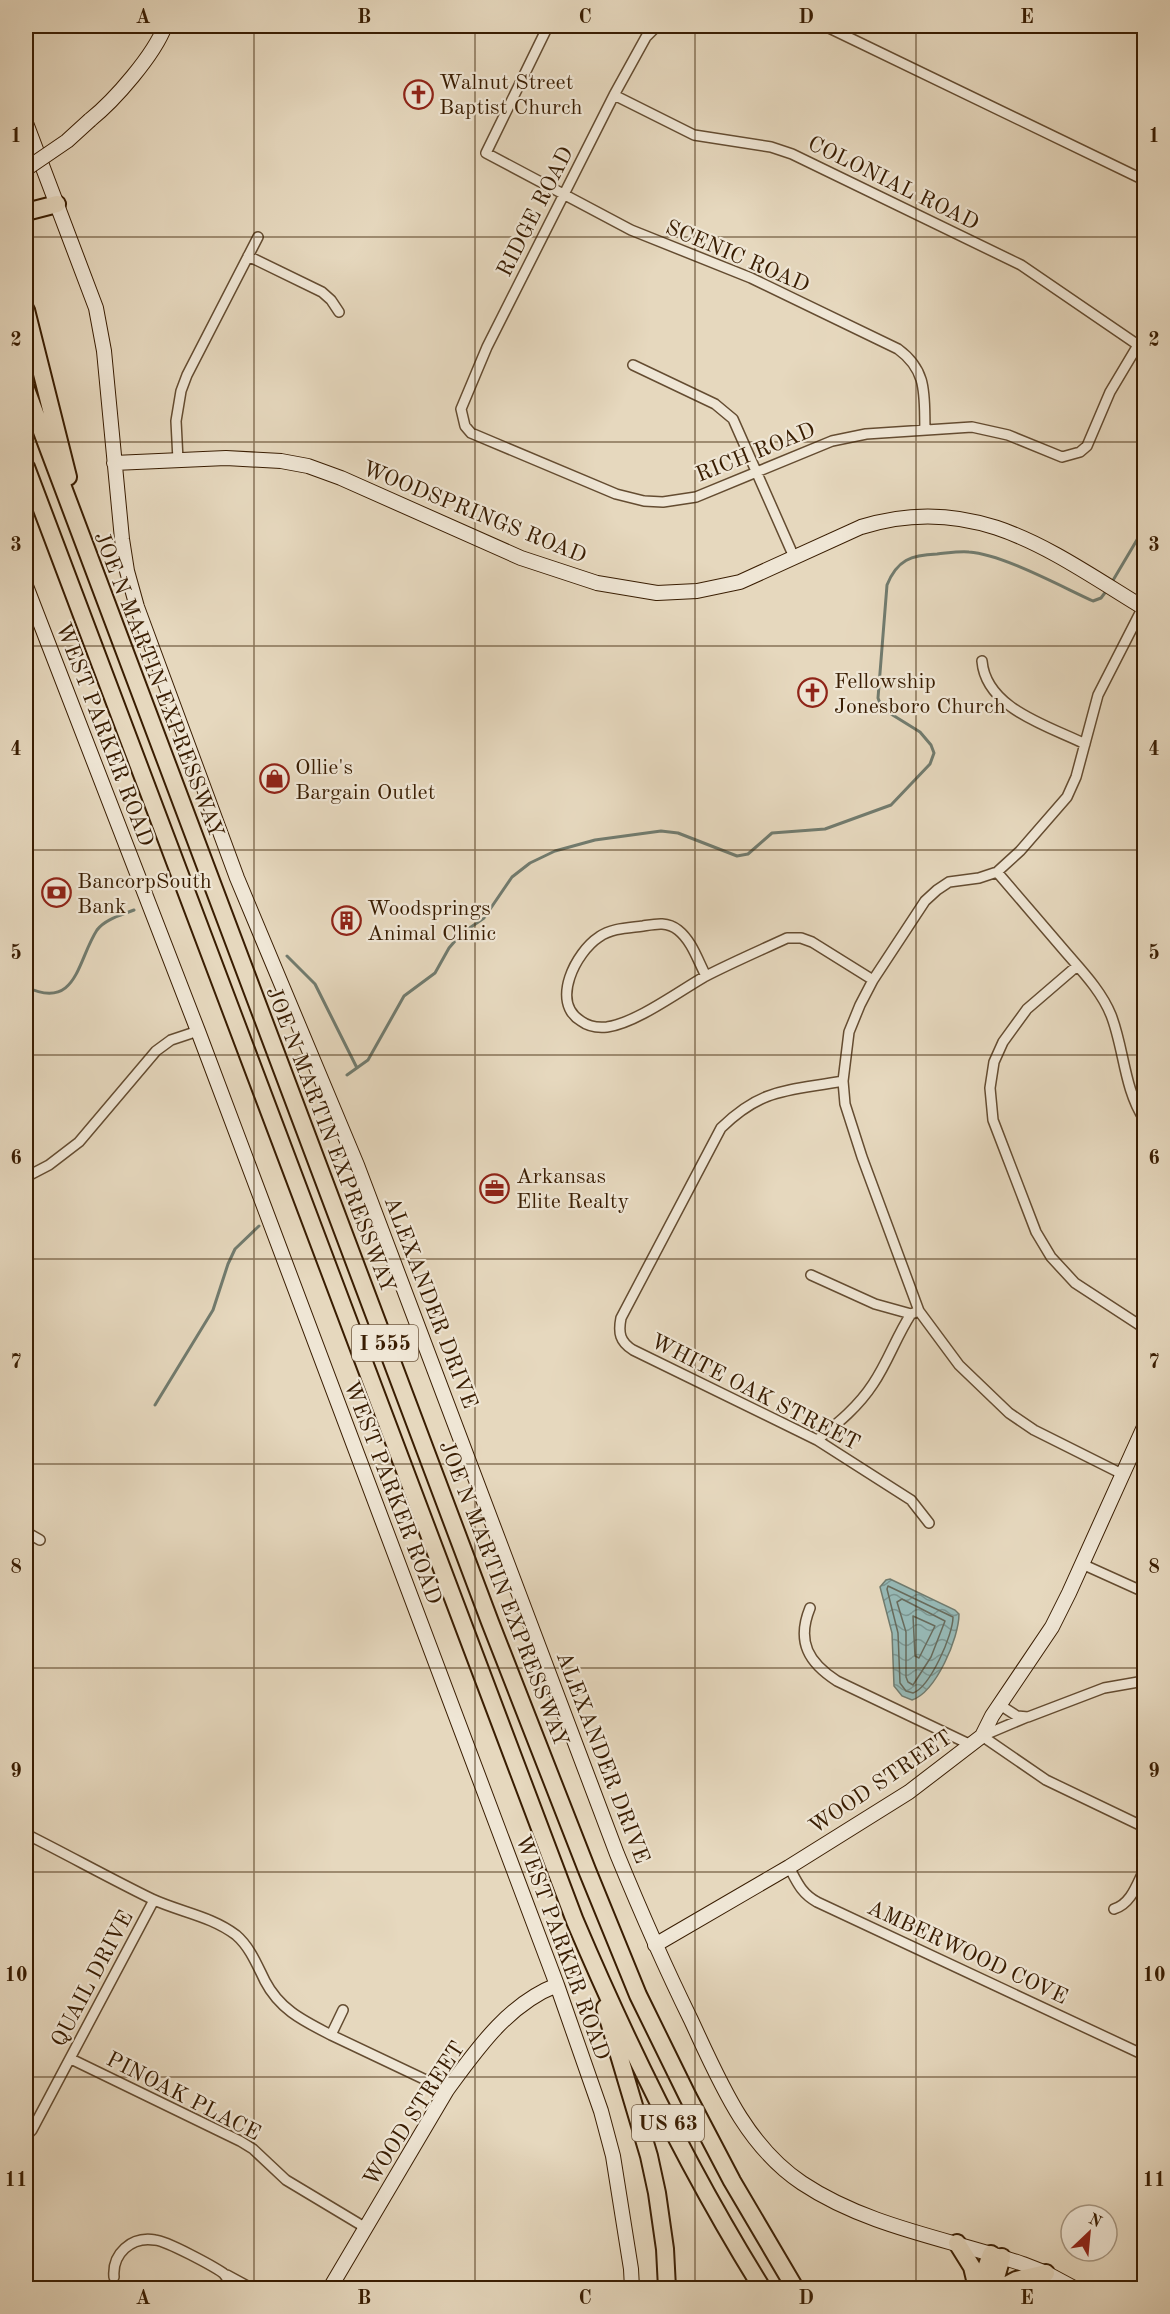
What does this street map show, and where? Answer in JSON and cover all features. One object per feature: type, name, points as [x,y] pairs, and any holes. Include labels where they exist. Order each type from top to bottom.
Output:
[{"type":"highway","points":[[26,213],[57,204]]},
{"type":"highway","points":[[26,310],[89,560]]},
{"type":"highway","name":"JOE N MARTIN EXPRESSWAY","points":[[26,389],[490,1622],[638,1995],[732,2181],[794,2285]]},
{"type":"highway","name":"I 555","points":[[26,467],[549,1853],[588,1950]]},
{"type":"highway","name":"US 63","points":[[588,1950],[649,2156],[665,2249],[667,2289]]},
{"type":"highway","name":"US 63","points":[[588,1950],[654,2097],[692,2170],[762,2289]]},
{"type":"highway","points":[[957,2243],[972,2267],[978,2289]]},
{"type":"highway","points":[[978,2289],[997,2256]]},
{"type":"highway","points":[[993,2289],[997,2256]]},
{"type":"highway","points":[[1001,2289],[1016,2280],[1046,2273]]},
{"type":"street","points":[[26,169],[67,141],[117,94],[155,46],[165,26]]},
{"type":"street","name":"SCENIC ROAD","points":[[548,26],[486,153],[631,230],[751,278],[898,349],[914,364],[921,377],[925,429]]},
{"type":"street","name":"RIDGE ROAD","points":[[464,422],[461,415],[462,405],[487,347],[614,95],[646,37],[657,26]]},
{"type":"street","points":[[825,26],[1144,180]]},
{"type":"street","name":"COLONIAL ROAD","points":[[614,95],[694,135],[771,147],[792,154],[1021,265],[1138,345]]},
{"type":"street","name":"ALEXANDER DRIVE","points":[[26,123],[96,308],[104,351],[127,571],[141,618],[237,878],[357,1165],[617,1854],[655,1945],[737,2114],[756,2140],[802,2183],[852,2210],[1046,2273],[1074,2289]]},
{"type":"street","points":[[178,460],[176,421],[181,392],[187,375],[258,237]]},
{"type":"street","points":[[248,256],[322,292],[339,312]]},
{"type":"street","points":[[1138,345],[1144,334]]},
{"type":"street","name":"RICH ROAD","points":[[464,422],[467,429],[476,436],[616,494],[644,501],[677,501],[696,497],[758,473],[832,441],[866,434],[962,426],[1008,435],[1059,457],[1075,455],[1087,446],[1110,392],[1138,345]]},
{"type":"street","points":[[633,365],[725,411],[738,429],[794,557]]},
{"type":"street","name":"WOODSPRINGS ROAD","points":[[114,463],[226,458],[281,461],[308,466],[341,478],[522,558],[597,583],[657,593],[697,591],[740,582],[861,527],[880,521],[913,516],[971,520],[994,526],[1040,545],[1144,607]]},
{"type":"street","name":"WEST PARKER ROAD","points":[[26,586],[198,1031],[602,2111],[613,2156],[631,2269],[632,2289]]},
{"type":"street","points":[[1122,1474],[1034,1430],[1009,1413],[959,1365],[915,1313],[845,1104],[843,1081],[849,1032],[860,1005],[873,980],[911,921],[937,890],[949,882],[980,878],[997,872],[1020,851],[1067,796],[1076,777],[1098,695],[1144,607]]},
{"type":"street","points":[[982,661],[985,677],[1004,702],[1085,744]]},
{"type":"street","points":[[997,872],[1096,989],[1110,1014],[1122,1047],[1129,1083],[1144,1119]]},
{"type":"street","points":[[706,976],[688,940],[668,924],[611,930],[586,949],[570,979],[565,993],[566,1004],[577,1019],[587,1025],[599,1028],[614,1026],[629,1020],[706,976],[787,938],[801,938],[820,946],[873,980]]},
{"type":"street","points":[[1077,966],[1036,1000],[1003,1042],[994,1062],[990,1088],[993,1120],[1036,1232],[1051,1257],[1075,1283],[1144,1328]]},
{"type":"street","points":[[26,1177],[49,1165],[79,1142],[156,1051],[171,1040],[198,1031]]},
{"type":"street","name":"WHITE OAK STREET","points":[[843,1081],[772,1093],[738,1112],[722,1128],[621,1318],[619,1328],[621,1338],[633,1350],[817,1440],[912,1500],[929,1523]]},
{"type":"street","points":[[811,1275],[875,1305],[915,1313]]},
{"type":"street","points":[[817,1440],[862,1400],[915,1313]]},
{"type":"street","name":"WOOD STREET","points":[[655,1945],[789,1867],[909,1792],[976,1740],[1052,1627],[1144,1427]]},
{"type":"street","points":[[26,1532],[40,1540]]},
{"type":"street","points":[[1082,1564],[1144,1592]]},
{"type":"street","points":[[810,1608],[804,1627],[806,1646],[812,1661],[824,1673],[847,1686],[976,1740],[1046,1780],[1144,1827]]},
{"type":"street","points":[[976,1740],[1098,1690],[1144,1681]]},
{"type":"street","points":[[1000,1705],[1017,1716],[1028,1717]]},
{"type":"street","points":[[26,1834],[154,1900],[216,1923],[238,1937],[251,1953],[266,1982],[284,2007],[294,2016],[447,2091]]},
{"type":"street","name":"AMBERWOOD COVE","points":[[789,1867],[799,1888],[817,1902],[1144,2055]]},
{"type":"street","points":[[1114,1909],[1121,1906],[1131,1896],[1144,1870]]},
{"type":"street","name":"QUAIL DRIVE","points":[[26,2136],[33,2130],[154,1900]]},
{"type":"street","name":"WOOD STREET","points":[[330,2289],[447,2091],[484,2042],[509,2015],[534,1995],[556,1985]]},
{"type":"street","points":[[331,2035],[343,2010]]},
{"type":"street","name":"PINOAK PLACE","points":[[71,2059],[240,2140],[286,2180],[366,2228]]},
{"type":"street","points":[[114,2277],[115,2260],[124,2248],[136,2241],[148,2239],[168,2243],[251,2289]]},
{"type":"street","points":[[224,2274],[234,2289]]},
{"type":"water","points":[[890,1579],[959,1614],[955,1636],[945,1663],[929,1687],[912,1700],[902,1696],[894,1686],[892,1633],[880,1587]]},
{"type":"waterway","points":[[1112,582],[1144,528]]},
{"type":"waterway","points":[[347,1075],[368,1060],[404,996],[435,973],[449,948],[461,934],[484,918],[512,877],[530,863],[555,851],[595,840],[661,831],[678,833],[737,856],[748,854],[772,833],[825,829],[891,805],[930,764],[934,753],[931,745],[920,732],[881,706],[878,698],[887,585],[895,570],[906,560],[957,552],[983,554],[1015,565],[1093,601],[1101,598],[1107,590]]},
{"type":"waterway","points":[[26,987],[43,993],[56,993],[66,988],[73,979],[100,926],[134,910]]},
{"type":"waterway","points":[[287,956],[315,984],[357,1068]]},
{"type":"waterway","points":[[155,1405],[213,1310],[235,1249],[259,1226]]},
{"type":"place","name":"Walnut Street Baptist Church","points":[[418,94]]},
{"type":"place","name":"Fellowship Jonesboro Church","points":[[813,693]]},
{"type":"place","name":"Ollie's Bargain Outlet","points":[[274,779]]},
{"type":"place","name":"BancorpSouth Bank","points":[[56,893]]},
{"type":"place","name":"Woodsprings Animal Clinic","points":[[346,920]]},
{"type":"place","name":"Arkansas Elite Realty","points":[[495,1188]]}]
